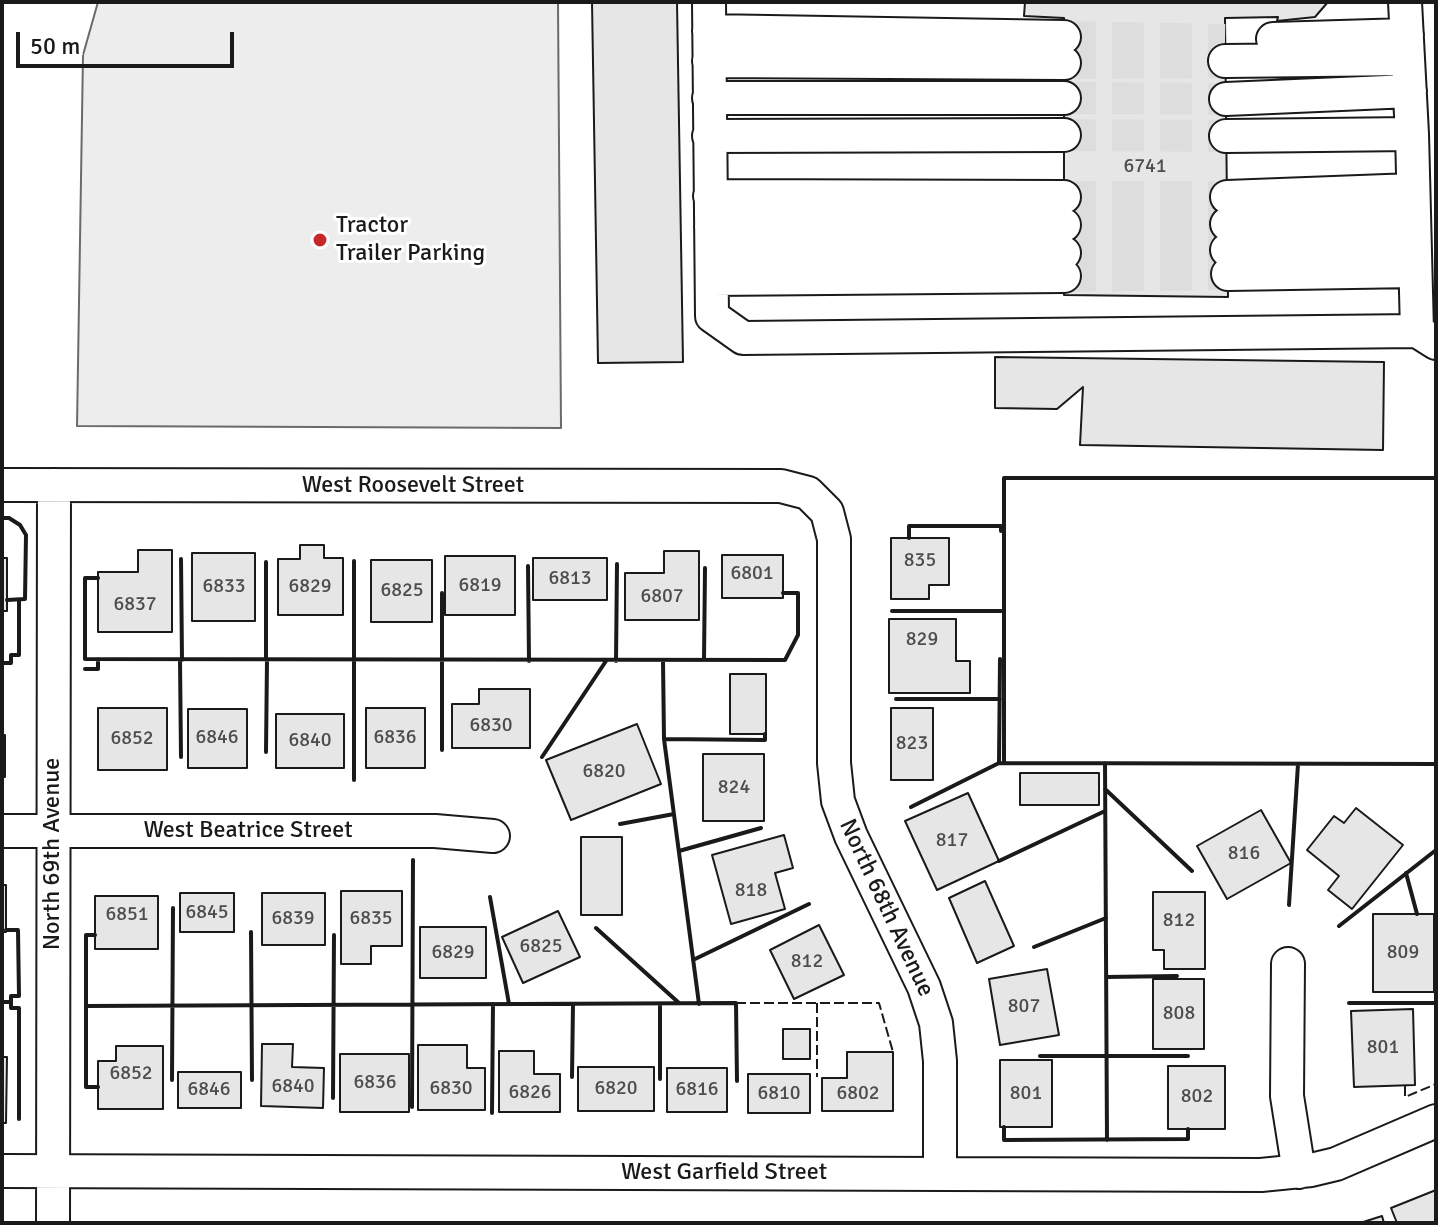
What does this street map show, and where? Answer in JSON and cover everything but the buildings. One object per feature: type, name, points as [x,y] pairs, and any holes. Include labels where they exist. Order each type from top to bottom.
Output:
[{"type":"street","points":[[1064,50],[709,31],[712,316],[743,338],[1426,337],[1414,232],[1405,2]]},
{"type":"street","points":[[1225,51],[1407,47]]},
{"type":"street","points":[[1226,99],[1410,91]]},
{"type":"street","points":[[709,98],[1064,98]]},
{"type":"street","points":[[1226,136],[1412,134]]},
{"type":"street","points":[[709,136],[1064,135]]},
{"type":"street","points":[[1414,232],[1227,237],[1414,232]]},
{"type":"street","points":[[712,238],[1064,238],[712,238]]},
{"type":"street","name":"West Roosevelt Street","points":[[2,485],[781,486],[795,488],[819,502]]},
{"type":"street","name":"North 69th Avenue","points":[[53,1223],[54,485]]},
{"type":"street","name":"North 68th Avenue","points":[[819,502],[827,512],[834,539],[834,763],[838,801],[851,836],[924,987],[936,1023],[940,1061],[940,1173]]},
{"type":"street","name":"West Beatrice Street","points":[[2,831],[435,831],[493,836]]},
{"type":"street","points":[[1288,964],[1287,1096],[1299,1172]]},
{"type":"street","name":"West Garfield Street","points":[[2,1171],[1261,1175],[1299,1172],[1347,1160],[1436,1121]]},
{"type":"shaded area","name":"Tractor Trailer Parking","points":[[98,2],[558,2],[561,428],[77,426],[83,55]]},
{"type":"tunnel","points":[[1064,37],[1225,40]]},
{"type":"tunnel","points":[[1064,63],[1225,62]]},
{"type":"tunnel","points":[[1064,98],[1226,99]]},
{"type":"tunnel","points":[[1064,135],[1226,136]]},
{"type":"tunnel","points":[[1064,197],[1227,197]]},
{"type":"tunnel","points":[[1064,225],[1227,224]]},
{"type":"tunnel","points":[[1064,253],[1227,250]]},
{"type":"tunnel","points":[[1064,276],[1228,274]]},
{"type":"fence","points":[[736,1003],[879,1003],[893,1052]]},
{"type":"fence","points":[[817,1003],[817,1077]]},
{"type":"fence","points":[[1405,1086],[1405,1097],[1436,1084]]},
{"type":"wall","points":[[1004,763],[1004,478],[1436,478]]},
{"type":"wall","points":[[2,518],[9,518],[20,525],[26,535],[25,599],[7,600]]},
{"type":"wall","points":[[909,538],[909,526],[1001,526],[1001,531]]},
{"type":"wall","points":[[181,559],[182,660]]},
{"type":"wall","points":[[354,561],[354,780]]},
{"type":"wall","points":[[266,562],[266,660]]},
{"type":"wall","points":[[616,661],[617,564]]},
{"type":"wall","points":[[528,566],[529,661]]},
{"type":"wall","points":[[704,660],[705,568]]},
{"type":"wall","points":[[98,578],[85,578],[85,659],[785,660],[798,635],[798,593],[783,593]]},
{"type":"wall","points":[[442,593],[442,750]]},
{"type":"wall","points":[[2,663],[11,663],[11,655],[19,655],[19,600]]},
{"type":"wall","points":[[892,611],[1001,611]]},
{"type":"wall","points":[[85,669],[98,669],[98,659]]},
{"type":"wall","points":[[999,763],[1000,659]]},
{"type":"wall","points":[[180,660],[181,757]]},
{"type":"wall","points":[[266,752],[267,660]]},
{"type":"wall","points":[[542,757],[606,661]]},
{"type":"wall","points":[[663,661],[664,739],[699,1004]]},
{"type":"wall","points":[[896,699],[1000,699]]},
{"type":"wall","points":[[664,739],[765,740],[765,734]]},
{"type":"wall","points":[[911,807],[999,763],[1436,764]]},
{"type":"wall","points":[[1105,763],[1107,1140]]},
{"type":"wall","points":[[1289,905],[1298,764]]},
{"type":"wall","points":[[1105,789],[1192,871]]},
{"type":"wall","points":[[999,861],[1105,811]]},
{"type":"wall","points":[[620,824],[674,814]]},
{"type":"wall","points":[[679,851],[761,828]]},
{"type":"wall","points":[[1339,926],[1436,850]]},
{"type":"wall","points":[[412,1107],[413,860]]},
{"type":"wall","points":[[1406,873],[1417,914]]},
{"type":"wall","points":[[490,897],[509,1004]]},
{"type":"wall","points":[[693,960],[809,904]]},
{"type":"wall","points":[[172,1080],[173,908]]},
{"type":"wall","points":[[1034,947],[1106,918]]},
{"type":"wall","points":[[596,928],[679,1003]]},
{"type":"wall","points":[[6,930],[18,930],[19,996],[11,996],[11,1008],[19,1008],[19,1119]]},
{"type":"wall","points":[[251,932],[252,1080]]},
{"type":"wall","points":[[95,935],[86,935],[86,1087],[98,1087]]},
{"type":"wall","points":[[333,1098],[334,935]]},
{"type":"wall","points":[[1106,977],[1177,976]]},
{"type":"wall","points":[[2,1002],[11,1002]]},
{"type":"wall","points":[[86,1006],[736,1003],[737,1081]]},
{"type":"wall","points":[[1349,1003],[1436,1003]]},
{"type":"wall","points":[[492,1113],[493,1004]]},
{"type":"wall","points":[[572,1077],[573,1004]]},
{"type":"wall","points":[[660,1004],[660,1079]]},
{"type":"wall","points":[[1040,1056],[1188,1056]]},
{"type":"wall","points":[[1004,1127],[1004,1140],[1188,1139],[1188,1129]]},
{"type":"place","name":"Tractor Trailer Parking","points":[[320,240]]}]
